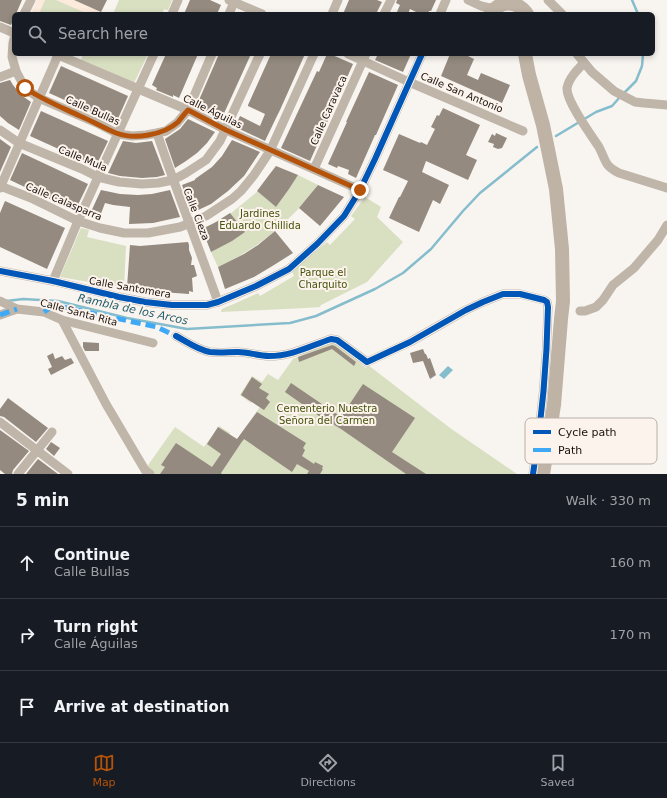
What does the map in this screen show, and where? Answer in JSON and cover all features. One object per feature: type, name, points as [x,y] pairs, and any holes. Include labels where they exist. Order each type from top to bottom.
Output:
[{"type":"main road","points":[[501,6],[522,8],[525,12]]},
{"type":"main road","points":[[516,56],[529,75]]},
{"type":"main road","points":[[525,56],[543,125],[556,189],[562,249],[563,301],[552,418]]},
{"type":"main road","points":[[543,474],[545,464]]},
{"type":"street","points":[[25,12],[31,0]]},
{"type":"street","points":[[173,12],[178,0]]},
{"type":"street","points":[[333,12],[338,0]]},
{"type":"street","points":[[385,12],[391,0]]},
{"type":"street","points":[[441,12],[446,0]]},
{"type":"street","points":[[467,0],[481,6],[501,6]]},
{"type":"street","points":[[467,0],[501,6]]},
{"type":"street","points":[[548,0],[560,12]]},
{"type":"street","points":[[229,12],[232,1],[257,12]]},
{"type":"street","points":[[0,27],[12,33]]},
{"type":"street","name":"Calle Bullas","points":[[12,56],[16,71],[25,88],[39,98],[118,134],[132,136],[146,136],[166,131],[177,123],[188,110],[211,56]]},
{"type":"street","points":[[0,186],[56,56]]},
{"type":"street","name":"Calle Águilas","points":[[62,56],[188,110],[270,151],[360,190]]},
{"type":"street","points":[[53,281],[78,221],[153,56]]},
{"type":"street","name":"Calle Mula","points":[[0,130],[19,143],[98,177],[119,182],[142,184],[173,180],[186,174],[206,160],[220,141],[259,56]]},
{"type":"street","name":"Calle Calasparra","points":[[0,186],[31,198],[78,221],[100,228],[124,233],[148,232],[180,227],[190,223],[206,216],[232,199],[241,191],[254,175],[270,151],[313,56]]},
{"type":"street","name":"Calle Santomera","points":[[0,272],[53,281],[120,297],[172,305],[207,305],[256,286],[289,269],[317,244],[344,216],[360,190],[375,159],[421,56]]},
{"type":"street","points":[[578,56],[592,72],[614,91],[635,102],[667,105]]},
{"type":"street","name":"Calle San Antonio","points":[[364,57],[409,82],[523,131]]},
{"type":"street","name":"Calle Caravaca","points":[[314,169],[364,57]]},
{"type":"street","points":[[584,63],[569,81],[567,90],[568,97],[608,165],[613,170],[620,173],[667,188]]},
{"type":"street","points":[[0,77],[16,71]]},
{"type":"street","name":"Calle Cieza","points":[[157,133],[218,302]]},
{"type":"street","points":[[580,310],[585,311],[596,307],[603,300],[613,285],[634,268],[650,250],[667,225]]},
{"type":"street","points":[[176,336],[200,349],[210,352],[239,352],[267,356],[297,352],[331,339],[337,340],[367,362],[410,342],[483,302],[503,294],[520,294],[544,300],[547,302],[548,307],[547,350],[541,418]]},
{"type":"street","name":"Calle Santa Rita","points":[[0,301],[17,309],[44,312],[62,320],[153,343]]},
{"type":"street","points":[[0,315],[17,309]]},
{"type":"street","points":[[62,320],[106,404],[145,470],[150,474]]},
{"type":"street","points":[[0,422],[68,474]]},
{"type":"street","points":[[18,474],[52,432]]},
{"type":"street","points":[[533,474],[534,464]]},
{"type":"shaded area","points":[[37,0],[107,0],[101,12],[32,12]]},
{"type":"green space","points":[[45,0],[56,0],[83,12],[40,12]]},
{"type":"green space","points":[[119,0],[172,0],[168,10],[164,9],[163,12],[114,12]]},
{"type":"green space","points":[[82,56],[147,56],[134,83],[81,60]]},
{"type":"green space","name":"Jardines Eduardo Chillida","points":[[298,175],[318,185],[286,222],[247,252],[218,267],[211,252],[245,232],[230,214],[257,191],[276,207]]},
{"type":"green space","name":"Parque el Charquito","points":[[365,197],[381,207],[377,217],[403,242],[367,282],[321,305],[320,307],[221,312],[222,309],[258,293],[260,296],[294,276],[292,271],[327,242],[330,245],[355,219],[351,216]]},
{"type":"green space","points":[[81,228],[89,230],[87,237],[126,246],[124,288],[60,277]]},
{"type":"green space","name":"Cementerio Nuestra Señora del Carmen","points":[[330,342],[335,343],[366,368],[368,365],[450,428],[517,474],[155,474],[146,468],[175,427],[204,447],[219,426],[230,433],[228,437],[235,442],[262,404],[254,398],[251,403],[240,395],[252,376],[262,382],[268,374],[278,380],[293,359]]},
{"type":"water","points":[[448,366],[453,370],[444,379],[439,375]]},
{"type":"building","points":[[0,0],[22,0],[17,12],[12,12],[11,25],[0,21]]},
{"type":"building","points":[[74,0],[107,0],[101,12]]},
{"type":"building","points":[[190,0],[210,0],[221,5],[218,12],[185,12]]},
{"type":"building","points":[[349,0],[377,0],[382,2],[377,12],[344,12]]},
{"type":"building","points":[[397,0],[436,0],[431,11],[429,12],[416,12],[410,9],[409,12],[397,12],[400,5],[396,3]]},
{"type":"building","points":[[165,56],[197,56],[179,98],[156,90],[157,88],[152,85]]},
{"type":"building","points":[[218,56],[250,56],[221,120],[196,107]]},
{"type":"building","points":[[270,56],[304,56],[265,141],[235,127],[240,116],[260,126],[265,114],[248,105]]},
{"type":"building","points":[[326,56],[335,56],[353,64],[310,161],[281,148],[317,71],[319,72]]},
{"type":"building","points":[[377,56],[410,56],[403,72],[375,60]]},
{"type":"building","points":[[449,56],[468,56],[474,59],[467,75],[478,80],[481,73],[510,85],[502,103],[441,76]]},
{"type":"building","points":[[61,66],[128,96],[116,123],[49,93]]},
{"type":"building","points":[[369,72],[398,85],[356,178],[348,174],[349,170],[338,166],[337,168],[328,164]]},
{"type":"building","points":[[10,80],[21,95],[31,102],[19,130],[0,116],[0,83]]},
{"type":"building","points":[[443,108],[480,125],[466,155],[477,160],[468,180],[426,161],[422,172],[449,185],[440,204],[433,200],[419,232],[389,218],[408,181],[383,170],[399,134],[427,145],[435,129],[431,127],[437,115],[439,116]]},
{"type":"building","points":[[41,111],[108,141],[96,166],[30,136]]},
{"type":"building","points":[[188,119],[215,132],[197,153],[175,168],[165,139],[180,129]]},
{"type":"building","points":[[496,133],[507,138],[502,148],[498,149],[493,147],[494,144],[488,142],[492,134],[495,136]]},
{"type":"building","points":[[0,139],[11,147],[0,172]]},
{"type":"building","points":[[232,140],[260,152],[244,176],[228,191],[211,204],[192,213],[182,185],[195,180],[212,167],[222,156]]},
{"type":"building","points":[[123,141],[136,143],[152,141],[165,175],[142,178],[120,176],[108,173]]},
{"type":"building","points":[[22,153],[88,184],[75,211],[10,180]]},
{"type":"building","points":[[276,166],[298,175],[276,207],[257,191]]},
{"type":"building","points":[[318,185],[344,197],[320,226],[299,208]]},
{"type":"building","points":[[101,190],[120,194],[138,195],[170,190],[180,217],[153,223],[129,224],[130,207],[105,203],[99,219],[89,216]]},
{"type":"building","points":[[5,201],[65,228],[47,269],[0,247],[0,213]]},
{"type":"building","points":[[230,213],[245,232],[211,252],[202,229]]},
{"type":"building","points":[[275,231],[293,253],[254,277],[225,289],[218,267],[244,254]]},
{"type":"building","points":[[188,242],[192,258],[191,265],[194,265],[197,276],[192,278],[193,292],[189,291],[189,294],[134,290],[134,288],[127,287],[130,245],[140,246]]},
{"type":"building","points":[[83,342],[99,343],[99,351],[85,351]]},
{"type":"building","points":[[332,345],[356,362],[354,366],[332,349],[299,362],[298,357]]},
{"type":"building","points":[[423,349],[428,359],[430,358],[436,375],[430,379],[423,361],[413,363],[410,353]]},
{"type":"building","points":[[53,353],[55,359],[62,356],[65,360],[71,358],[74,363],[51,375],[48,369],[52,367],[47,356]]},
{"type":"building","points":[[252,377],[262,384],[259,388],[269,394],[266,398],[270,402],[264,410],[241,395]]},
{"type":"building","points":[[291,383],[341,417],[363,384],[415,418],[392,452],[426,474],[406,474],[341,429],[319,416],[285,392]]},
{"type":"building","points":[[8,398],[48,428],[36,442],[4,417],[0,416],[0,409]]},
{"type":"building","points":[[257,412],[306,443],[303,448],[305,450],[302,456],[314,464],[315,462],[323,466],[320,474],[307,474],[309,471],[297,464],[292,472],[244,439],[221,473],[222,474],[160,474],[165,467],[161,465],[176,443],[212,467],[221,454],[207,444],[218,427],[237,439]]},
{"type":"building","points":[[0,430],[29,451],[13,470],[12,474],[5,474],[0,470]]},
{"type":"building","points":[[51,442],[60,448],[54,456],[46,449]]},
{"type":"building","points":[[38,459],[58,474],[26,474]]},
{"type":"waterway","name":"Rambla de los Arcos","points":[[632,0],[637,12]]},
{"type":"waterway","name":"Rambla de los Arcos","points":[[624,93],[636,81],[642,66],[643,56]]},
{"type":"waterway","name":"Rambla de los Arcos","points":[[556,136],[596,112],[612,106],[620,97]]},
{"type":"waterway","name":"Rambla de los Arcos","points":[[7,301],[23,299],[58,301],[127,318],[187,329],[290,323],[316,316],[375,289],[403,273],[431,249],[480,193],[537,147]]},
{"type":"marked path","points":[[44,312],[51,307],[63,307],[157,327],[176,336]]},
{"type":"marked path","points":[[0,315],[17,309]]},
{"type":"cycle path","points":[[0,271],[53,281],[119,297],[172,305],[207,305],[256,286],[289,269],[317,244],[344,216],[360,190],[375,159],[421,56]]},
{"type":"cycle path","points":[[176,336],[197,348],[210,352],[242,352],[269,356],[277,356],[301,350],[331,339],[337,340],[367,362],[410,342],[483,302],[503,294],[520,294],[544,300],[547,302],[548,307],[545,370],[540,418]]},
{"type":"cycle path","points":[[533,474],[534,464]]},
{"type":"route","points":[[25,88],[39,98],[118,134],[132,136],[146,136],[166,131],[177,123],[188,110],[270,151],[360,190]]}]
